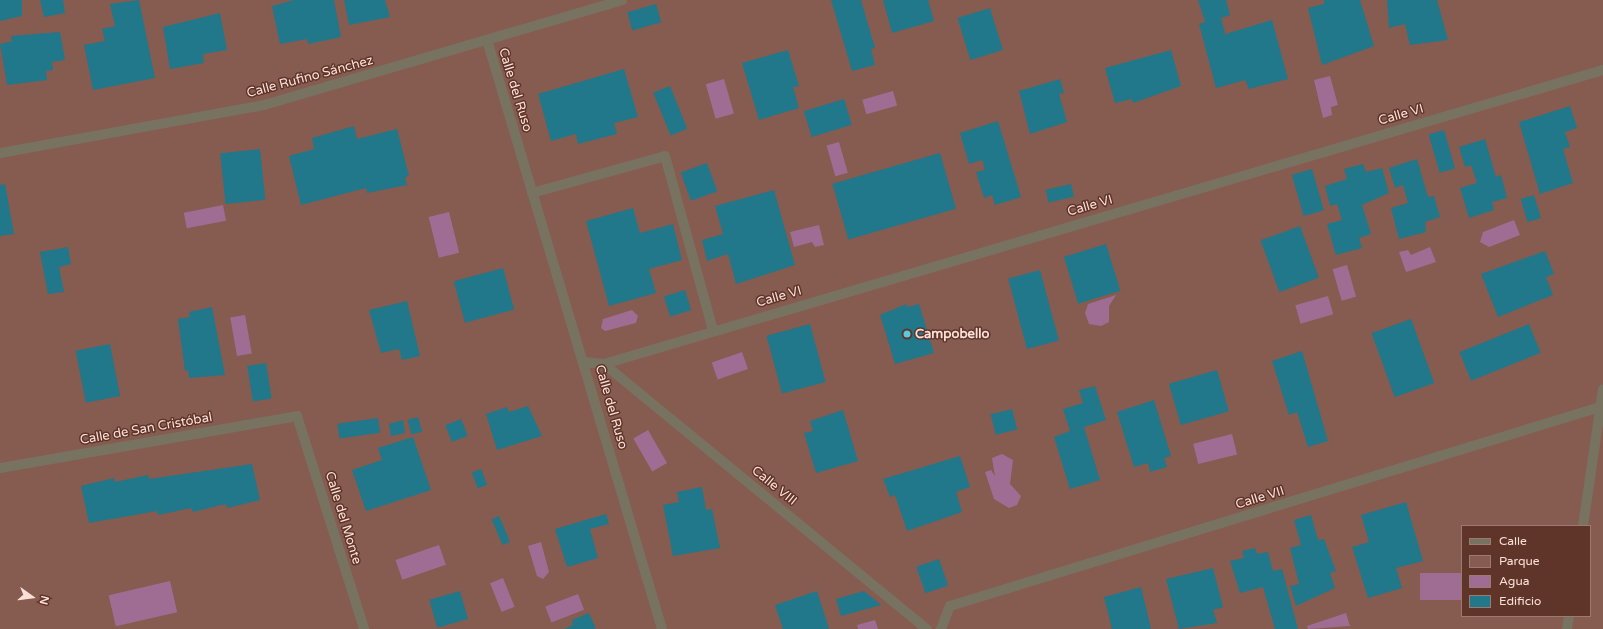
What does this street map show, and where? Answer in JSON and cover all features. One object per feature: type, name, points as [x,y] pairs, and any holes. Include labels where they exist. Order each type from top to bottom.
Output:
[{"type":"street","name":"Calle Rufino Sánchez","points":[[0,153],[264,105],[622,0]]},
{"type":"street","name":"Calle del Ruso","points":[[487,40],[584,362],[662,629]]},
{"type":"street","name":"Calle VI","points":[[584,362],[604,364],[713,330],[1603,70]]},
{"type":"street","points":[[532,193],[665,156],[713,330]]},
{"type":"street","name":"Calle VIII","points":[[604,364],[927,629]]},
{"type":"street","points":[[1583,525],[1603,389]]},
{"type":"street","name":"Calle VII","points":[[941,629],[950,606],[1600,407]]},
{"type":"street","name":"Calle de San Cristóbal","points":[[0,468],[298,416]]},
{"type":"street","name":"Calle del Monte","points":[[298,416],[364,629]]},
{"type":"street","points":[[1567,629],[1569,617]]},
{"type":"green space","points":[[0,0],[1603,0],[1603,629],[0,629]]},
{"type":"water","points":[[1330,76],[1338,105],[1331,107],[1332,115],[1323,118],[1314,80]]},
{"type":"water","points":[[724,79],[734,114],[716,119],[706,84]]},
{"type":"water","points":[[893,91],[897,105],[866,114],[862,100]]},
{"type":"water","points":[[839,142],[848,173],[835,176],[827,146]]},
{"type":"water","points":[[223,205],[226,221],[187,228],[184,213]]},
{"type":"water","points":[[449,212],[459,253],[439,258],[429,217]]},
{"type":"water","points":[[1514,220],[1520,235],[1489,247],[1480,242],[1483,232]]},
{"type":"water","points":[[819,225],[824,245],[815,247],[812,242],[794,247],[790,232]]},
{"type":"water","points":[[1430,247],[1436,262],[1406,272],[1399,252],[1408,250],[1411,255]]},
{"type":"water","points":[[1347,265],[1356,297],[1342,301],[1333,269]]},
{"type":"water","points":[[1116,295],[1109,306],[1109,322],[1101,326],[1089,324],[1085,313],[1088,304]]},
{"type":"water","points":[[1328,296],[1333,314],[1301,324],[1295,305]]},
{"type":"water","points":[[632,310],[638,316],[636,323],[605,331],[601,328],[603,319]]},
{"type":"water","points":[[245,315],[252,353],[237,356],[230,318]]},
{"type":"water","points":[[742,352],[748,369],[718,379],[712,362]]},
{"type":"water","points":[[648,430],[667,463],[652,471],[633,438]]},
{"type":"water","points":[[1232,434],[1237,454],[1198,464],[1193,444]]},
{"type":"water","points":[[1002,454],[1013,460],[1010,484],[1021,496],[1017,505],[1009,508],[994,499],[985,472],[991,470],[995,476],[992,458]]},
{"type":"water","points":[[541,542],[549,572],[543,579],[537,576],[528,546]]},
{"type":"water","points":[[439,545],[446,565],[402,580],[396,560]]},
{"type":"water","points":[[1420,573],[1461,573],[1461,600],[1420,600]]},
{"type":"water","points":[[503,578],[515,607],[502,612],[490,583]]},
{"type":"water","points":[[170,581],[177,612],[116,626],[109,595]]},
{"type":"water","points":[[578,594],[584,610],[551,622],[545,607]]},
{"type":"water","points":[[1346,613],[1350,626],[1308,629],[1307,626]]},
{"type":"water","points":[[875,620],[878,629],[858,629],[857,625]]},
{"type":"building","points":[[0,0],[22,0],[22,16],[0,21]]},
{"type":"building","points":[[40,0],[63,0],[65,13],[44,17]]},
{"type":"building","points":[[139,0],[155,78],[93,90],[84,45],[105,41],[102,29],[115,26],[110,4]]},
{"type":"building","points":[[294,0],[334,0],[341,37],[308,44],[307,39],[280,44],[272,6]]},
{"type":"building","points":[[344,0],[385,0],[390,17],[349,25]]},
{"type":"building","points":[[831,0],[861,0],[875,48],[871,49],[875,65],[852,71]]},
{"type":"building","points":[[883,0],[928,0],[934,21],[892,33]]},
{"type":"building","points":[[1198,0],[1226,0],[1230,15],[1221,18],[1225,33],[1222,35],[1272,20],[1288,79],[1249,89],[1245,80],[1216,88],[1199,24],[1205,22]]},
{"type":"building","points":[[1324,0],[1360,0],[1374,46],[1322,65],[1308,8],[1324,4]]},
{"type":"building","points":[[1387,0],[1437,0],[1448,40],[1410,45],[1405,24],[1389,28]]},
{"type":"building","points":[[656,4],[661,22],[632,31],[627,12]]},
{"type":"building","points":[[990,8],[1003,50],[970,60],[957,18]]},
{"type":"building","points":[[220,13],[227,50],[203,54],[204,63],[170,69],[163,27]]},
{"type":"building","points":[[60,32],[65,60],[52,62],[53,70],[46,71],[47,80],[7,85],[0,44],[12,41],[11,36]]},
{"type":"building","points":[[788,50],[799,86],[793,87],[799,108],[759,120],[742,63]]},
{"type":"building","points":[[1171,50],[1181,86],[1133,103],[1132,99],[1115,103],[1105,68]]},
{"type":"building","points":[[624,69],[638,117],[614,123],[617,134],[578,144],[576,134],[551,141],[538,94]]},
{"type":"building","points":[[1060,79],[1064,93],[1059,94],[1067,122],[1030,134],[1019,91]]},
{"type":"building","points":[[670,86],[687,129],[671,135],[653,93]]},
{"type":"building","points":[[844,99],[852,125],[812,137],[804,111]]},
{"type":"building","points":[[1570,106],[1577,128],[1565,132],[1570,147],[1563,149],[1573,183],[1540,194],[1519,122]]},
{"type":"building","points":[[998,121],[1021,197],[995,205],[992,195],[984,198],[976,172],[985,170],[982,160],[969,164],[960,133]]},
{"type":"building","points":[[354,126],[357,139],[397,129],[409,176],[405,177],[407,185],[367,193],[366,188],[301,205],[289,156],[314,149],[312,138]]},
{"type":"building","points":[[1444,130],[1455,168],[1440,173],[1429,134]]},
{"type":"building","points":[[1485,139],[1496,177],[1501,175],[1507,198],[1492,202],[1494,210],[1469,218],[1460,188],[1477,183],[1471,165],[1465,167],[1459,147]]},
{"type":"building","points":[[260,149],[265,200],[226,204],[220,153]]},
{"type":"building","points":[[940,153],[956,209],[848,240],[832,184]]},
{"type":"building","points":[[1417,159],[1428,197],[1434,196],[1440,217],[1425,222],[1426,232],[1399,239],[1391,208],[1408,203],[1403,185],[1395,188],[1389,168]]},
{"type":"building","points":[[707,163],[717,191],[691,201],[681,173]]},
{"type":"building","points":[[1363,164],[1366,172],[1382,168],[1389,193],[1362,205],[1371,234],[1359,238],[1362,248],[1336,255],[1327,224],[1342,220],[1337,204],[1330,206],[1325,186],[1347,179],[1344,169]]},
{"type":"building","points":[[1312,169],[1324,210],[1304,216],[1292,175]]},
{"type":"building","points":[[5,184],[14,234],[0,236],[0,185]]},
{"type":"building","points":[[1071,184],[1074,197],[1049,203],[1046,190]]},
{"type":"building","points":[[774,190],[795,265],[736,284],[728,254],[707,261],[702,240],[723,234],[715,206]]},
{"type":"building","points":[[1534,195],[1541,218],[1528,222],[1521,199]]},
{"type":"building","points":[[633,208],[640,233],[673,224],[682,260],[649,269],[656,293],[609,306],[586,221]]},
{"type":"building","points":[[1300,226],[1319,278],[1279,292],[1261,240]]},
{"type":"building","points":[[1106,244],[1120,291],[1078,304],[1064,257]]},
{"type":"building","points":[[68,247],[71,264],[59,267],[64,292],[48,294],[40,252]]},
{"type":"building","points":[[1545,251],[1554,274],[1546,277],[1553,295],[1498,317],[1481,274]]},
{"type":"building","points":[[503,268],[514,310],[465,323],[454,281]]},
{"type":"building","points":[[1040,270],[1059,341],[1027,349],[1008,279]]},
{"type":"building","points":[[685,290],[691,310],[670,317],[664,296]]},
{"type":"building","points":[[407,301],[420,356],[402,360],[399,349],[381,353],[369,310]]},
{"type":"building","name":"Campobello","points":[[906,304],[907,307],[919,304],[934,353],[895,364],[880,315]]},
{"type":"building","points":[[212,307],[225,375],[189,378],[188,370],[185,371],[178,319],[190,317],[189,312]]},
{"type":"building","points":[[1411,319],[1434,383],[1395,397],[1372,333]]},
{"type":"building","points":[[810,324],[826,382],[782,394],[767,336]]},
{"type":"building","points":[[1529,324],[1541,353],[1471,381],[1459,352]]},
{"type":"building","points":[[110,344],[120,396],[86,403],[76,351]]},
{"type":"building","points":[[1302,351],[1328,441],[1308,447],[1297,412],[1289,415],[1272,361]]},
{"type":"building","points":[[266,363],[272,399],[253,402],[247,366]]},
{"type":"building","points":[[1217,370],[1229,411],[1181,425],[1169,384]]},
{"type":"building","points":[[1095,386],[1106,420],[1084,427],[1100,480],[1070,489],[1054,437],[1070,431],[1063,409],[1083,403],[1079,390]]},
{"type":"building","points":[[1154,400],[1171,456],[1164,458],[1167,467],[1150,472],[1148,463],[1134,467],[1117,412]]},
{"type":"building","points":[[528,406],[542,436],[497,450],[486,414],[507,407],[509,412]]},
{"type":"building","points":[[1012,409],[1017,429],[996,435],[991,414]]},
{"type":"building","points":[[843,410],[858,461],[816,473],[804,433],[813,431],[810,421]]},
{"type":"building","points":[[418,417],[422,431],[412,434],[407,420]]},
{"type":"building","points":[[378,418],[380,433],[339,439],[337,424]]},
{"type":"building","points":[[461,419],[468,436],[452,442],[445,425]]},
{"type":"building","points":[[403,420],[405,433],[391,436],[389,424]]},
{"type":"building","points":[[413,437],[431,490],[366,511],[352,470],[382,460],[378,448]]},
{"type":"building","points":[[960,456],[970,487],[956,492],[962,512],[907,531],[895,495],[890,497],[883,479]]},
{"type":"building","points":[[252,464],[260,500],[227,508],[226,504],[193,512],[191,508],[158,515],[157,511],[89,523],[81,486],[114,478],[115,482],[148,475],[149,479]]},
{"type":"building","points":[[481,469],[487,485],[478,488],[472,473]]},
{"type":"building","points":[[702,487],[706,510],[712,509],[720,548],[673,556],[663,505],[679,502],[677,492]]},
{"type":"building","points":[[1406,502],[1423,561],[1396,568],[1402,588],[1368,598],[1352,547],[1369,542],[1361,515]]},
{"type":"building","points":[[606,514],[609,524],[590,529],[598,558],[567,567],[555,529]]},
{"type":"building","points":[[1311,515],[1318,540],[1324,539],[1336,571],[1330,573],[1335,588],[1296,606],[1290,586],[1299,584],[1290,548],[1301,545],[1294,520]]},
{"type":"building","points":[[499,516],[510,542],[503,545],[492,519]]},
{"type":"building","points":[[1255,548],[1257,554],[1268,552],[1273,571],[1282,569],[1298,629],[1275,629],[1263,587],[1240,593],[1230,561],[1244,558],[1242,551]]},
{"type":"building","points":[[939,559],[948,585],[925,593],[916,567]]},
{"type":"building","points":[[1213,568],[1223,607],[1213,610],[1217,623],[1179,629],[1166,579]]},
{"type":"building","points":[[1141,587],[1151,629],[1112,629],[1104,597]]},
{"type":"building","points":[[460,591],[468,619],[437,628],[429,600]]},
{"type":"building","points":[[817,591],[829,629],[783,629],[775,605]]},
{"type":"building","points":[[864,591],[881,605],[841,616],[836,599]]},
{"type":"building","points":[[589,613],[596,629],[564,629],[573,625],[572,620]]},
{"type":"place","name":"Campobello","points":[[907,334]]}]
